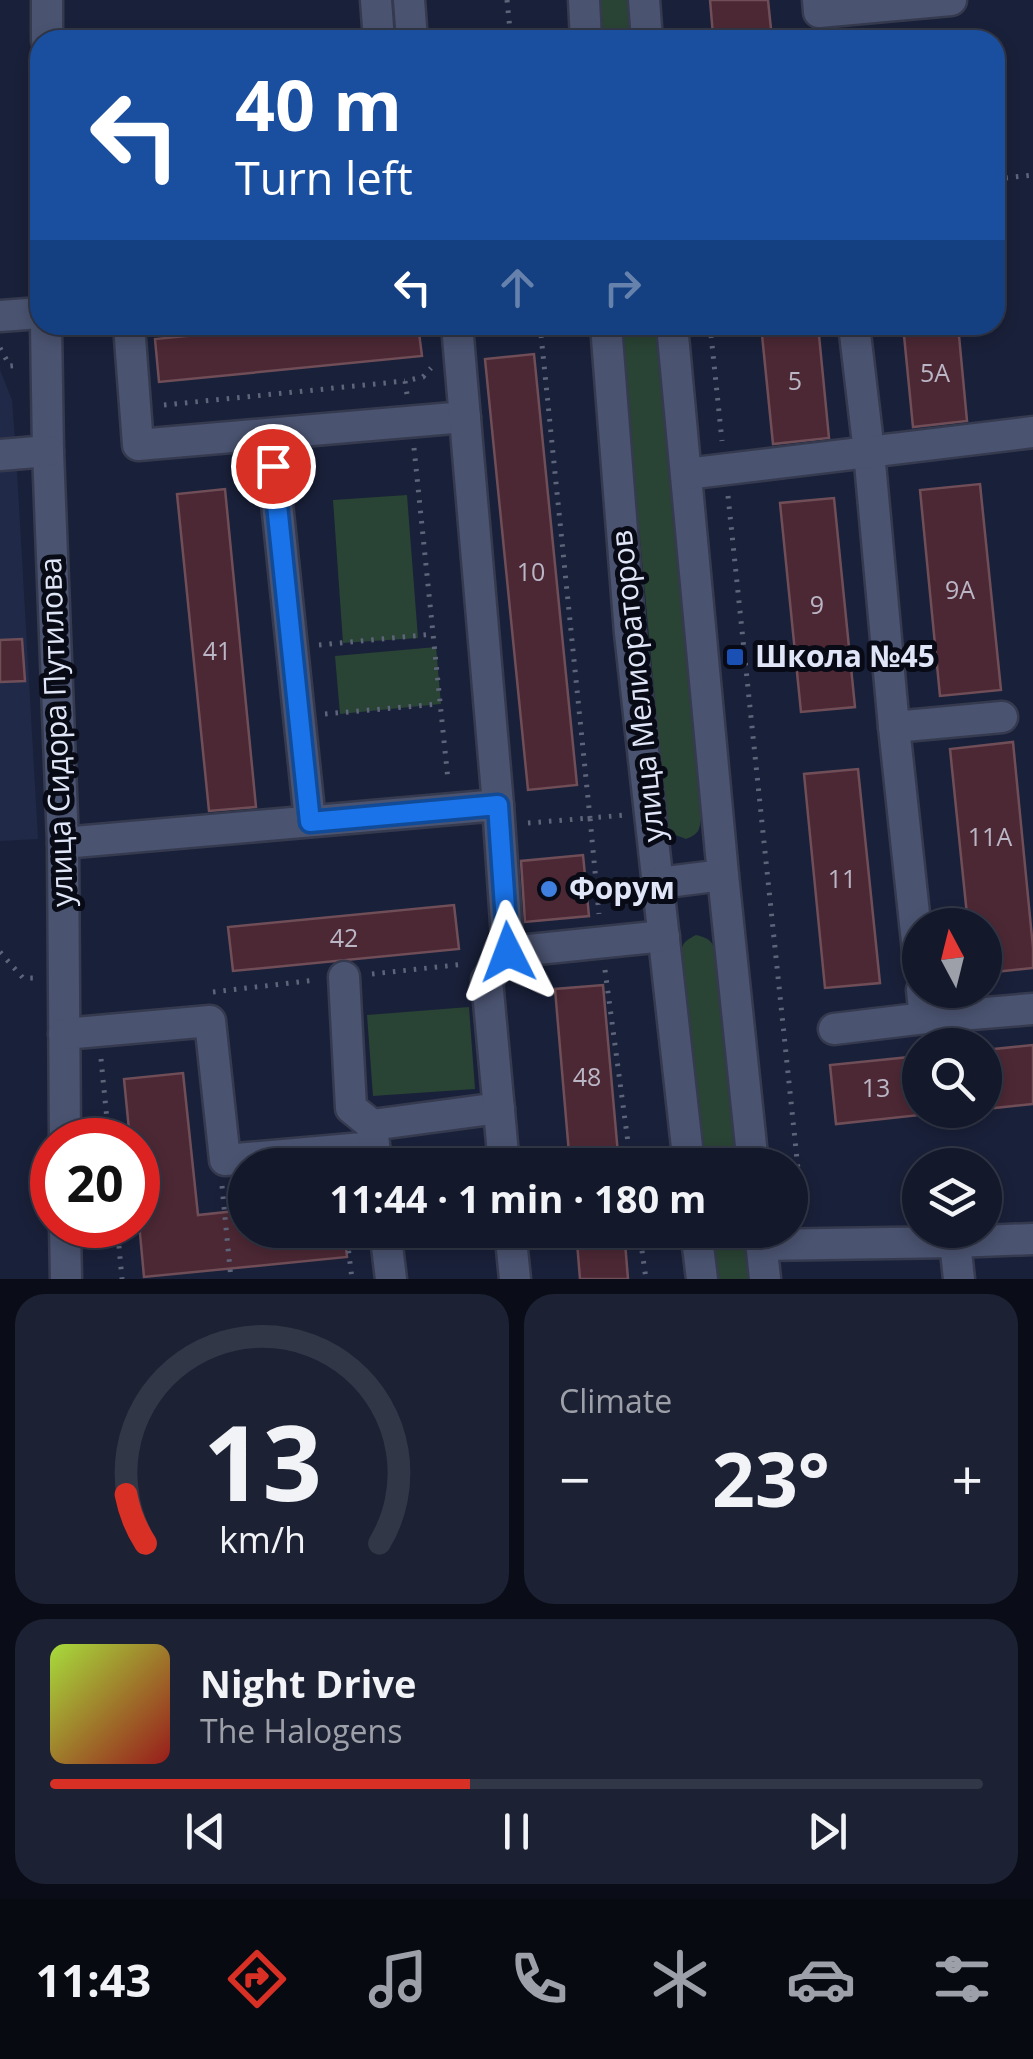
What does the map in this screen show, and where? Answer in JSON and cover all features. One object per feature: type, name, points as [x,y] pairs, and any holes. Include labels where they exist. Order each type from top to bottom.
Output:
[{"type":"street","points":[[46,30],[47,0]]},
{"type":"street","points":[[376,0],[379,30]]},
{"type":"street","points":[[409,0],[411,30]]},
{"type":"street","points":[[584,0],[586,30]]},
{"type":"street","points":[[644,0],[646,30]]},
{"type":"street","points":[[818,0],[819,12],[951,0]]},
{"type":"street","points":[[0,316],[30,313]]},
{"type":"street","name":"улица Сидора Путилова","points":[[46,335],[62,844],[64,1118]]},
{"type":"street","points":[[131,335],[138,444],[464,417]]},
{"type":"street","points":[[458,335],[498,805],[504,956],[487,980],[502,1148]]},
{"type":"street","name":"улица Мелиораторов","points":[[607,335],[630,633],[687,1148]]},
{"type":"street","points":[[673,335],[751,1148]]},
{"type":"street","points":[[855,335],[913,908]]},
{"type":"street","points":[[686,474],[868,452],[1032,442]]},
{"type":"street","points":[[0,456],[48,451]]},
{"type":"street","points":[[273,466],[310,822]]},
{"type":"street","points":[[894,727],[1002,717]]},
{"type":"street","points":[[62,844],[498,805]]},
{"type":"street","points":[[659,883],[723,875]]},
{"type":"street","points":[[504,956],[664,936]]},
{"type":"street","points":[[344,977],[351,1108],[374,1146]]},
{"type":"street","points":[[834,1028],[909,1008]]},
{"type":"street","points":[[1002,1008],[1033,1009]]},
{"type":"street","points":[[64,1034],[210,1021],[225,1160],[374,1146],[498,1108]]},
{"type":"street","points":[[1002,1240],[1033,1239]]},
{"type":"street","points":[[808,1244],[902,1243]]},
{"type":"street","points":[[65,1248],[66,1279]]},
{"type":"street","points":[[387,1248],[391,1279]]},
{"type":"street","points":[[512,1248],[515,1279]]},
{"type":"street","points":[[698,1248],[702,1279]]},
{"type":"street","points":[[762,1248],[765,1279]]},
{"type":"street","points":[[956,1248],[959,1279]]},
{"type":"path","points":[[508,0],[511,30]]},
{"type":"path","points":[[1005,178],[1033,176]]},
{"type":"path","points":[[541,335],[590,818]]},
{"type":"path","points":[[711,335],[796,1148]]},
{"type":"path","points":[[156,406],[405,381],[423,377],[437,362]]},
{"type":"path","points":[[405,381],[451,810]]},
{"type":"path","points":[[316,645],[433,634]]},
{"type":"path","points":[[322,714],[440,704]]},
{"type":"path","points":[[602,942],[629,1148]]},
{"type":"path","points":[[0,952],[23,978],[64,978]]},
{"type":"path","points":[[213,992],[504,956]]},
{"type":"path","points":[[101,1057],[107,1118]]},
{"type":"path","points":[[221,1182],[231,1279]]},
{"type":"path","points":[[119,1248],[122,1279]]},
{"type":"path","points":[[348,1248],[352,1279]]},
{"type":"path","points":[[642,1248],[646,1279]]},
{"type":"shaded area","points":[[0,370],[12,400],[38,839],[0,841]]},
{"type":"green space","points":[[595,0],[628,0],[630,30],[597,30]]},
{"type":"green space","points":[[621,335],[656,335],[701,816],[698,831],[686,839],[670,833]]},
{"type":"green space","points":[[407,495],[418,638],[343,643],[333,500]]},
{"type":"green space","points":[[436,647],[441,704],[340,714],[335,656]]},
{"type":"green space","points":[[696,935],[704,937],[716,955],[738,1148],[703,1148],[681,958],[689,939]]},
{"type":"green space","points":[[469,1007],[475,1089],[373,1096],[367,1015]]},
{"type":"green space","points":[[715,1248],[750,1248],[754,1279],[719,1279]]},
{"type":"building","points":[[710,0],[768,0],[771,29],[713,30]]},
{"type":"building","points":[[196,335],[419,335],[422,356],[159,382],[155,339]]},
{"type":"building","points":[[762,335],[819,335],[829,438],[773,444]]},
{"type":"building","points":[[904,335],[959,335],[967,421],[913,427]]},
{"type":"building","points":[[534,354],[577,785],[528,790],[485,359]]},
{"type":"building","points":[[980,484],[1001,690],[940,696],[920,490]]},
{"type":"building","points":[[225,489],[256,807],[209,811],[177,494]]},
{"type":"building","points":[[834,498],[855,707],[801,712],[780,503]]},
{"type":"building","points":[[22,639],[25,681],[0,682],[0,640]]},
{"type":"building","points":[[1013,742],[1033,968],[1002,971],[1002,908],[966,908],[950,749]]},
{"type":"building","points":[[858,769],[880,983],[825,988],[804,774]]},
{"type":"building","name":"Форум","points":[[583,855],[589,916],[525,922],[521,861]]},
{"type":"building","points":[[454,905],[459,949],[233,971],[228,927]]},
{"type":"building","points":[[603,985],[617,1148],[569,1148],[555,989]]},
{"type":"building","points":[[1033,1045],[1033,1104],[1002,1107],[1002,1048]]},
{"type":"building","points":[[902,1058],[902,1117],[836,1124],[830,1065]]},
{"type":"building","points":[[183,1073],[198,1215],[228,1212],[228,1248],[346,1248],[347,1257],[144,1277],[141,1248],[160,1248],[160,1118],[128,1118],[124,1079]]},
{"type":"building","points":[[577,1248],[625,1248],[628,1279],[580,1279]]},
{"type":"place","name":"Школа №45","points":[[735,657]]},
{"type":"place","name":"Форум","points":[[549,889]]},
{"type":"route","points":[[273,466],[310,822],[498,805],[508,952]]}]
